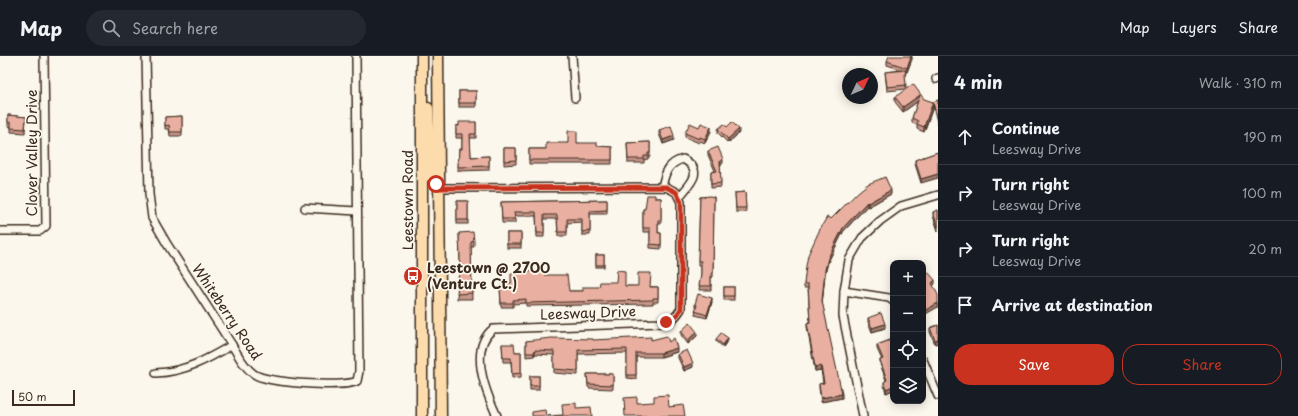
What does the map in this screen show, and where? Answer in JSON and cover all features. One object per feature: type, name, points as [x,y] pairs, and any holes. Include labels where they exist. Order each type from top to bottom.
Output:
[{"type":"main road","name":"Leestown Road","points":[[422,56],[422,416]]},
{"type":"main road","points":[[438,56],[441,416]]},
{"type":"main road","points":[[422,94],[427,102],[431,176],[440,188]]},
{"type":"street","name":"Clover Valley Drive","points":[[0,230],[40,231],[46,226],[44,56]]},
{"type":"street","name":"Whiteberry Road","points":[[146,56],[149,194],[152,218],[167,244],[245,365],[253,374],[267,380],[340,384],[352,384],[357,381],[359,363],[356,56]]},
{"type":"street","points":[[572,56],[575,98]]},
{"type":"street","points":[[440,188],[662,187],[673,189],[679,197],[694,178],[694,170],[691,164],[683,159],[675,161],[669,167],[662,187]]},
{"type":"street","points":[[864,416],[843,316],[844,291],[849,260],[862,238],[880,221],[901,206],[938,195]]},
{"type":"street","name":"Leesway Drive","points":[[497,416],[482,380],[481,354],[484,338],[493,329],[661,323],[671,320],[677,315],[681,309],[681,202],[679,197]]},
{"type":"street","points":[[305,208],[357,211]]},
{"type":"street","points":[[844,291],[890,299]]},
{"type":"street","points":[[156,373],[178,370],[199,363],[232,345]]},
{"type":"street","points":[[926,367],[938,396]]},
{"type":"building","points":[[889,56],[911,56],[907,68],[887,61]]},
{"type":"building","points":[[906,70],[906,85],[887,87],[885,72]]},
{"type":"building","points":[[913,84],[924,99],[933,102],[924,127],[917,124],[918,121],[912,118],[920,95],[903,107],[895,97]]},
{"type":"building","points":[[459,91],[476,91],[476,103],[459,103]]},
{"type":"building","points":[[938,100],[938,122],[933,102]]},
{"type":"building","points":[[8,115],[26,117],[25,129],[11,128],[11,123],[8,122]]},
{"type":"building","points":[[182,116],[182,132],[170,132],[169,125],[165,126],[165,117]]},
{"type":"building","points":[[459,122],[476,122],[476,134],[470,134],[471,157],[489,156],[489,166],[458,167],[459,149],[462,149],[462,134],[456,134],[456,126],[459,126]]},
{"type":"building","points":[[732,122],[739,129],[728,139],[718,129],[724,124],[727,127]]},
{"type":"building","points":[[690,123],[699,127],[701,123],[711,127],[705,139],[700,137],[699,139],[685,133]]},
{"type":"building","points":[[671,126],[674,136],[663,140],[659,130]]},
{"type":"building","points":[[568,131],[577,131],[577,143],[597,143],[597,146],[612,147],[612,160],[529,160],[529,149],[546,149],[546,143],[568,143]]},
{"type":"building","points":[[650,142],[650,153],[648,153],[648,156],[644,156],[644,159],[628,159],[627,143]]},
{"type":"building","points":[[718,147],[723,159],[720,161],[721,183],[711,184],[711,172],[717,171],[708,151]]},
{"type":"building","points":[[504,148],[516,148],[516,160],[504,161]]},
{"type":"building","points":[[938,152],[938,174],[921,179],[915,160]]},
{"type":"building","points":[[885,177],[891,190],[868,203],[867,202],[843,228],[828,258],[825,270],[822,301],[842,394],[821,398],[819,384],[824,383],[821,366],[815,367],[807,323],[810,322],[808,284],[804,284],[808,255],[827,217],[831,219],[868,184]]},
{"type":"building","points":[[745,192],[746,208],[736,208],[735,193]]},
{"type":"building","points":[[647,195],[655,195],[655,198],[661,198],[661,220],[658,220],[658,233],[661,233],[661,245],[650,244],[650,228],[643,228],[643,209],[645,209]]},
{"type":"building","points":[[700,197],[714,197],[713,273],[711,274],[711,286],[699,286],[701,274],[701,261],[698,261]]},
{"type":"building","points":[[607,200],[607,210],[590,211],[590,231],[582,232],[582,219],[567,219],[567,232],[558,232],[557,215],[544,215],[544,233],[537,233],[536,212],[514,212],[515,219],[502,219],[501,202]]},
{"type":"building","points":[[457,201],[468,201],[468,220],[457,220]]},
{"type":"building","points":[[938,210],[938,227],[933,212]]},
{"type":"building","points":[[473,232],[474,241],[471,242],[472,293],[457,294],[460,258],[459,233]]},
{"type":"building","points":[[507,233],[521,233],[521,244],[507,244]]},
{"type":"building","points":[[596,255],[604,255],[604,265],[596,265]]},
{"type":"building","points":[[617,270],[625,271],[625,286],[638,286],[638,273],[651,273],[650,287],[658,287],[658,298],[653,298],[653,300],[526,303],[526,299],[513,300],[513,303],[501,303],[500,286],[507,286],[507,283],[511,283],[511,273],[521,273],[521,271],[545,272],[545,275],[567,275],[569,291],[583,291],[583,287],[599,287],[600,282],[616,282]]},
{"type":"building","points":[[926,270],[935,280],[932,283],[938,295],[938,303],[926,310]]},
{"type":"building","points":[[724,287],[734,287],[734,296],[724,296]]},
{"type":"building","points":[[698,294],[712,298],[707,315],[695,311],[697,305],[695,304]]},
{"type":"building","points":[[881,313],[885,324],[872,328],[868,318]]},
{"type":"building","points":[[690,323],[697,332],[688,340],[681,331]]},
{"type":"building","points":[[938,325],[938,339],[935,340],[930,328]]},
{"type":"building","points":[[721,333],[728,338],[723,345],[716,339]]},
{"type":"building","points":[[667,336],[669,342],[674,338],[677,348],[661,353],[636,353],[636,375],[627,375],[627,349],[578,350],[578,371],[554,369],[554,351],[535,350],[534,353],[526,353],[526,341],[551,338],[593,340],[651,337],[651,340]]},
{"type":"building","points":[[890,340],[890,387],[886,389],[884,382],[887,380],[880,360],[883,359],[877,345]]},
{"type":"building","points":[[502,344],[514,344],[515,352],[521,352],[521,373],[512,374],[511,358],[503,358]]},
{"type":"building","points":[[687,350],[693,363],[684,367],[678,354]]},
{"type":"building","points":[[587,374],[613,374],[613,385],[588,384]]},
{"type":"building","points":[[530,376],[539,376],[539,386],[530,386]]},
{"type":"building","points":[[668,395],[669,407],[683,405],[685,416],[625,416],[624,398],[637,397],[637,403],[654,402],[654,396]]},
{"type":"building","points":[[576,403],[576,408],[591,407],[592,416],[546,416],[563,415],[562,404]]},
{"type":"building","points":[[545,410],[546,416],[532,416],[532,412]]},
{"type":"place","name":"Leestown @ 2700 (Venture Ct.)","points":[[413,276]]},
{"type":"route","points":[[436,184],[440,188],[670,187],[676,192],[681,202],[681,309],[677,315],[666,322]]}]
